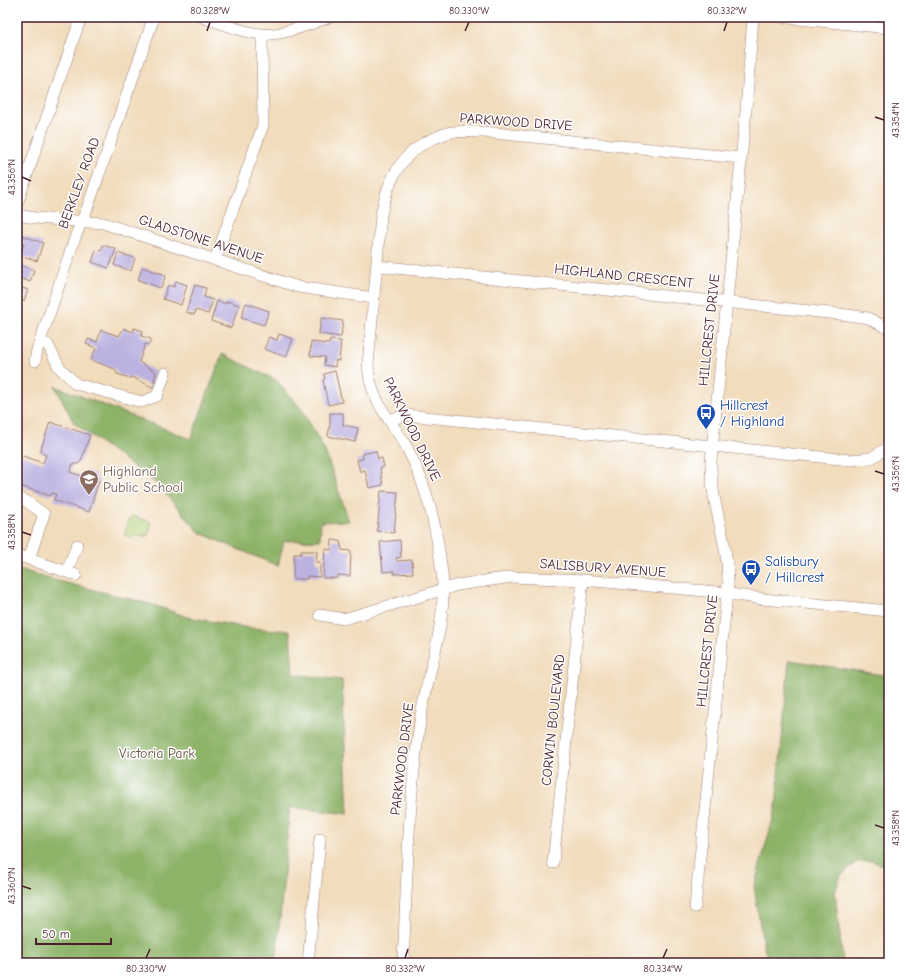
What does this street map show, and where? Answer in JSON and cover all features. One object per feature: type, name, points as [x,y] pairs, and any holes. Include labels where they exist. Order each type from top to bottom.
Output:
[{"type":"street","points":[[17,204],[81,17]]},
{"type":"street","name":"BERKLEY ROAD","points":[[35,361],[40,341],[81,221],[154,17]]},
{"type":"street","points":[[202,17],[262,35],[282,32],[330,17]]},
{"type":"street","name":"HILLCREST DRIVE","points":[[695,907],[728,594],[727,556],[711,471],[712,447],[746,110],[753,17]]},
{"type":"street","points":[[779,17],[889,28]]},
{"type":"street","points":[[215,260],[263,125],[262,35]]},
{"type":"street","name":"PARKWOOD DRIVE","points":[[403,963],[412,785],[420,721],[438,634],[443,590],[437,541],[427,494],[407,448],[389,420],[371,384],[368,365],[384,199],[395,171],[403,159],[414,150],[432,139],[452,132],[484,132],[740,158]]},
{"type":"street","name":"GLADSTONE AVENUE","points":[[17,215],[41,219],[103,223],[298,288],[374,298]]},
{"type":"street","name":"HIGHLAND CRESCENT","points":[[377,266],[868,318],[889,330]]},
{"type":"street","points":[[40,341],[48,345],[59,367],[76,384],[142,402],[157,396],[165,373]]},
{"type":"street","points":[[389,420],[406,416],[850,460],[871,458],[889,447]]},
{"type":"street","points":[[17,498],[26,501],[44,514],[29,559]]},
{"type":"street","points":[[17,555],[72,574],[77,545]]},
{"type":"street","name":"SALISBURY AVENUE","points":[[320,615],[344,619],[458,585],[512,577],[583,580],[889,611]]},
{"type":"street","name":"CORWIN BOULEVARD","points":[[553,863],[583,580]]},
{"type":"street","points":[[308,963],[320,839]]},
{"type":"green space","points":[[222,354],[276,380],[303,411],[325,451],[349,521],[321,522],[320,540],[284,541],[278,566],[200,533],[157,484],[74,423],[55,386],[191,439]]},
{"type":"green space","points":[[133,516],[150,522],[151,526],[148,535],[144,537],[135,535],[132,539],[124,535],[129,519]]},
{"type":"green space","name":"Victoria Park","points":[[17,568],[43,577],[154,605],[187,617],[249,628],[290,631],[293,674],[342,680],[348,814],[290,807],[276,963],[17,963]]},
{"type":"green space","points":[[789,660],[889,676],[889,868],[872,861],[857,862],[841,875],[835,893],[843,963],[769,963],[763,944],[754,887],[776,808]]},
{"type":"building","points":[[21,235],[43,243],[37,261],[20,255],[24,244],[18,243]]},
{"type":"building","points":[[103,245],[116,249],[109,268],[92,262],[96,250],[101,251]]},
{"type":"building","points":[[118,253],[135,258],[131,271],[114,265]]},
{"type":"building","points":[[17,264],[34,270],[30,282],[17,277]]},
{"type":"building","points":[[142,267],[166,275],[161,288],[138,280]]},
{"type":"building","points":[[176,281],[187,285],[181,305],[163,299],[168,285],[174,287]]},
{"type":"building","points":[[195,285],[206,288],[204,297],[213,300],[208,314],[196,310],[194,315],[186,312]]},
{"type":"building","points":[[17,286],[28,290],[24,301],[17,299]]},
{"type":"building","points":[[217,301],[226,304],[227,301],[239,305],[231,328],[211,321]]},
{"type":"building","points":[[246,303],[269,311],[264,325],[241,318]]},
{"type":"building","points":[[321,318],[343,321],[341,337],[319,334]]},
{"type":"building","points":[[124,328],[133,332],[134,328],[143,331],[141,336],[151,339],[149,345],[145,344],[139,362],[156,372],[154,381],[156,385],[152,387],[132,377],[130,378],[117,374],[115,369],[91,360],[96,348],[86,344],[88,339],[97,342],[101,330],[119,336]]},
{"type":"building","points":[[279,334],[293,339],[286,357],[264,349],[269,337],[277,340]]},
{"type":"building","points":[[330,340],[341,341],[339,361],[336,360],[335,367],[324,365],[325,357],[310,356],[311,342],[329,344]]},
{"type":"building","points":[[335,371],[342,402],[328,405],[323,380],[325,379],[324,374]]},
{"type":"building","points":[[330,413],[343,413],[343,425],[358,428],[355,442],[328,436]]},
{"type":"building","points":[[50,422],[90,435],[81,461],[78,464],[73,464],[70,472],[85,477],[87,471],[95,474],[99,481],[89,512],[54,500],[56,494],[52,493],[51,496],[17,485],[17,454],[43,463],[46,455],[40,452]]},
{"type":"building","points":[[376,451],[378,459],[382,458],[384,467],[380,468],[383,485],[369,488],[365,470],[360,472],[357,460],[363,459],[362,454]]},
{"type":"building","points":[[381,491],[398,492],[394,533],[377,531]]},
{"type":"building","points":[[332,540],[340,541],[342,550],[351,551],[350,576],[338,575],[338,578],[323,578],[325,549],[331,550]]},
{"type":"building","points":[[400,540],[401,557],[396,558],[397,561],[412,560],[413,573],[394,574],[394,571],[383,572],[380,542]]},
{"type":"building","points":[[301,551],[317,551],[316,562],[320,562],[320,577],[307,576],[307,579],[293,579],[294,554],[301,554]]},
{"type":"place","name":"Hillcrest / Highland","points":[[706,430]]},
{"type":"place","name":"Highland Public School","points":[[89,496]]},
{"type":"place","name":"Salisbury / Hillcrest","points":[[751,586]]}]
